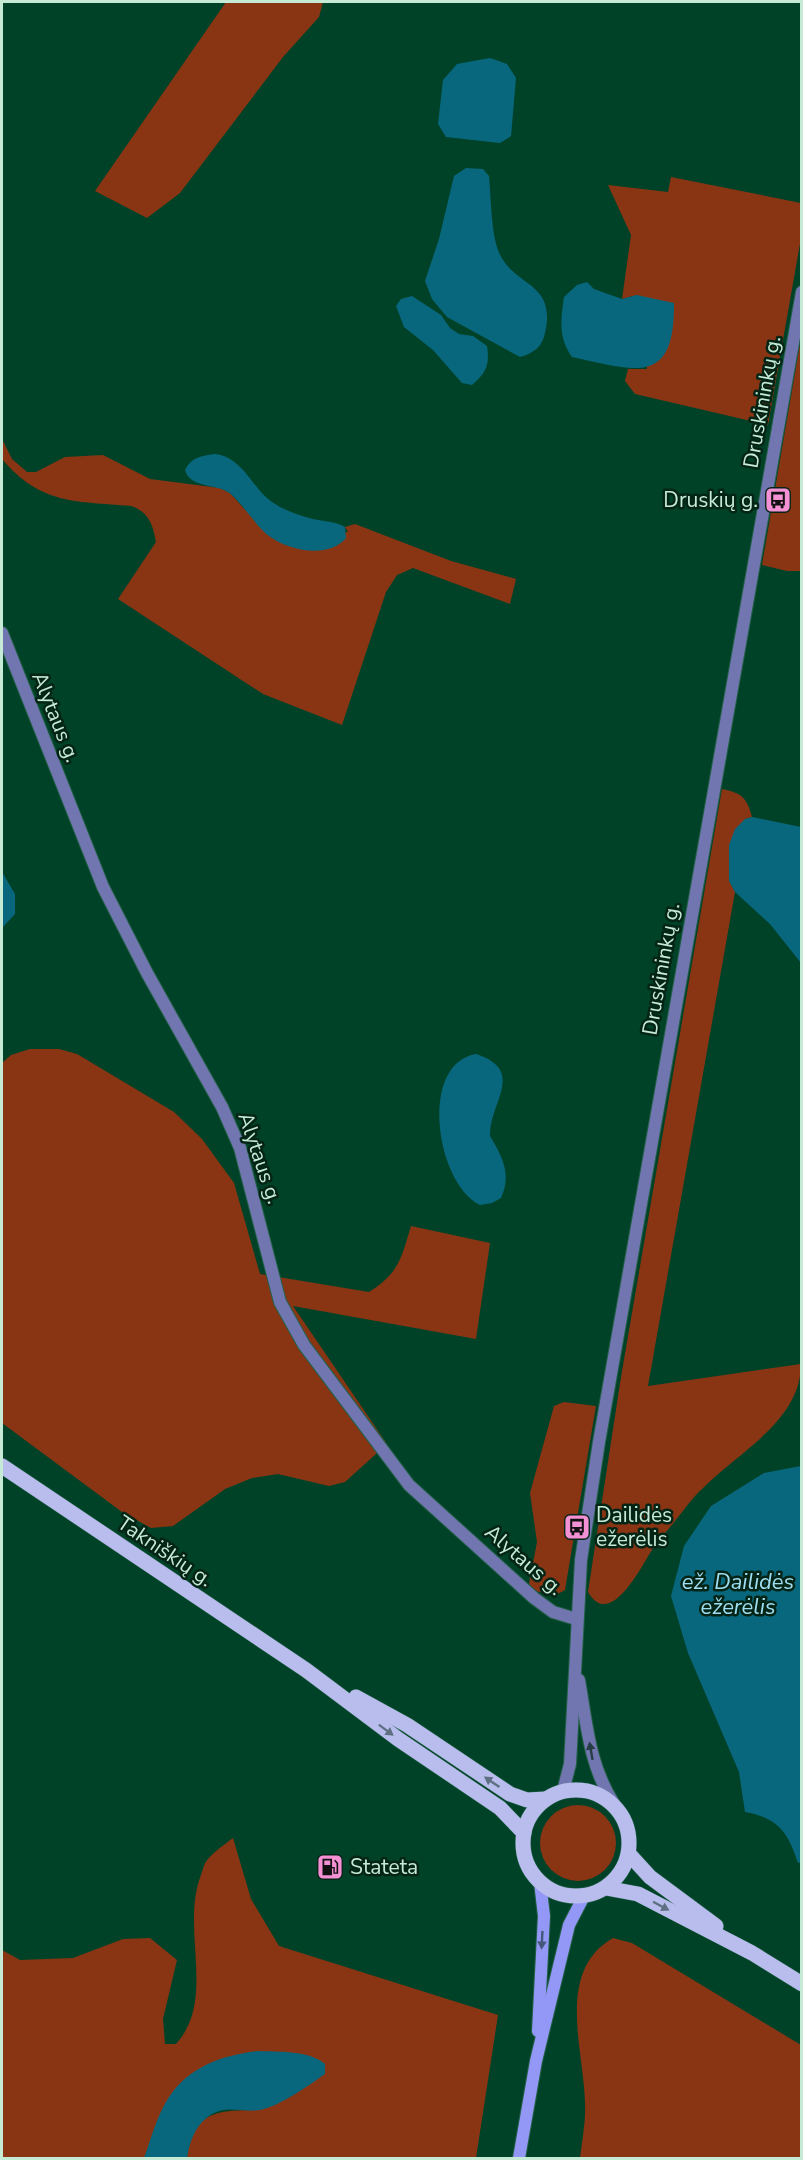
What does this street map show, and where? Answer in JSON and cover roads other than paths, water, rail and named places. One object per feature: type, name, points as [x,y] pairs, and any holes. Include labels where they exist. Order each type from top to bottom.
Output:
[{"type":"main road","name":"Takniškių g.","points":[[2,1466],[306,1670]]},
{"type":"main road","points":[[306,1670],[407,1725],[510,1794],[527,1800],[546,1799]]},
{"type":"main road","points":[[306,1670],[398,1739],[500,1808],[524,1833]]},
{"type":"main road","points":[[563,1791],[590,1792],[614,1804],[624,1819],[630,1836],[629,1854],[621,1873],[606,1888],[584,1896],[560,1894],[540,1882],[529,1868],[523,1851],[524,1833],[531,1814],[546,1799],[563,1791]]},
{"type":"main road","points":[[629,1854],[650,1877],[752,1953],[801,1984]]},
{"type":"main road","points":[[536,2061],[544,1916],[540,1882]]},
{"type":"main road","points":[[606,1888],[638,1894],[752,1953]]},
{"type":"main road","points":[[519,2158],[536,2061],[569,1925],[584,1896]]},
{"type":"street","name":"Druskininkų g.","points":[[575,1655],[581,1560],[599,1442],[801,292]]},
{"type":"street","name":"Alytaus g.","points":[[2,633],[103,886],[147,973],[222,1107],[240,1148],[280,1302],[291,1324],[344,1400],[409,1485],[534,1598],[553,1612],[576,1619]]},
{"type":"street","points":[[563,1791],[570,1764],[575,1655]]},
{"type":"street","points":[[575,1655],[593,1761],[600,1782],[614,1804]]},
{"type":"water","points":[[490,58],[507,64],[516,78],[511,136],[500,143],[446,137],[438,124],[443,80],[457,64]]},
{"type":"water","points":[[466,168],[483,169],[489,176],[493,224],[498,250],[513,272],[539,293],[545,303],[547,316],[542,342],[529,354],[520,357],[447,317],[432,299],[425,281],[439,239],[454,176]]},
{"type":"water","points":[[587,282],[594,289],[622,299],[637,295],[674,303],[672,330],[667,349],[659,361],[647,367],[632,368],[572,357],[563,335],[564,297],[577,285]]},
{"type":"water","points":[[412,296],[441,315],[450,328],[459,334],[473,336],[487,346],[486,368],[481,377],[472,385],[462,383],[433,350],[404,327],[396,306],[401,299]]},
{"type":"water","points":[[215,454],[224,456],[238,465],[261,492],[276,505],[304,516],[341,525],[345,527],[346,538],[339,545],[330,549],[309,551],[287,546],[269,536],[232,495],[220,488],[193,481],[188,476],[185,470],[191,462]]},
{"type":"water","points":[[752,817],[801,827],[801,963],[770,924],[735,892],[729,881],[729,845],[735,829],[745,819]]},
{"type":"water","points":[[2,872],[15,894],[15,914],[2,928]]},
{"type":"water","points":[[476,1054],[491,1061],[500,1069],[503,1078],[502,1089],[491,1123],[490,1136],[502,1158],[506,1173],[501,1198],[492,1203],[480,1205],[465,1193],[453,1174],[444,1151],[440,1125],[440,1101],[446,1079],[458,1062]]},
{"type":"water","name":"ež. Dailidės ežerėlis","points":[[801,1466],[802,1862],[798,1863],[786,1835],[780,1828],[766,1818],[745,1812],[739,1772],[688,1653],[671,1596],[684,1546],[711,1506],[764,1473]]},
{"type":"water","points":[[258,2051],[311,2056],[325,2064],[325,2074],[294,2095],[268,2108],[224,2110],[212,2114],[196,2130],[187,2158],[144,2158],[158,2119],[177,2086],[208,2064],[220,2059]]},
{"type":"place","name":"Druskių g.","points":[[778,500]]},
{"type":"place","name":"Dailidės ežerėlis","points":[[577,1527]]},
{"type":"place","name":"Stateta","points":[[330,1867]]}]
